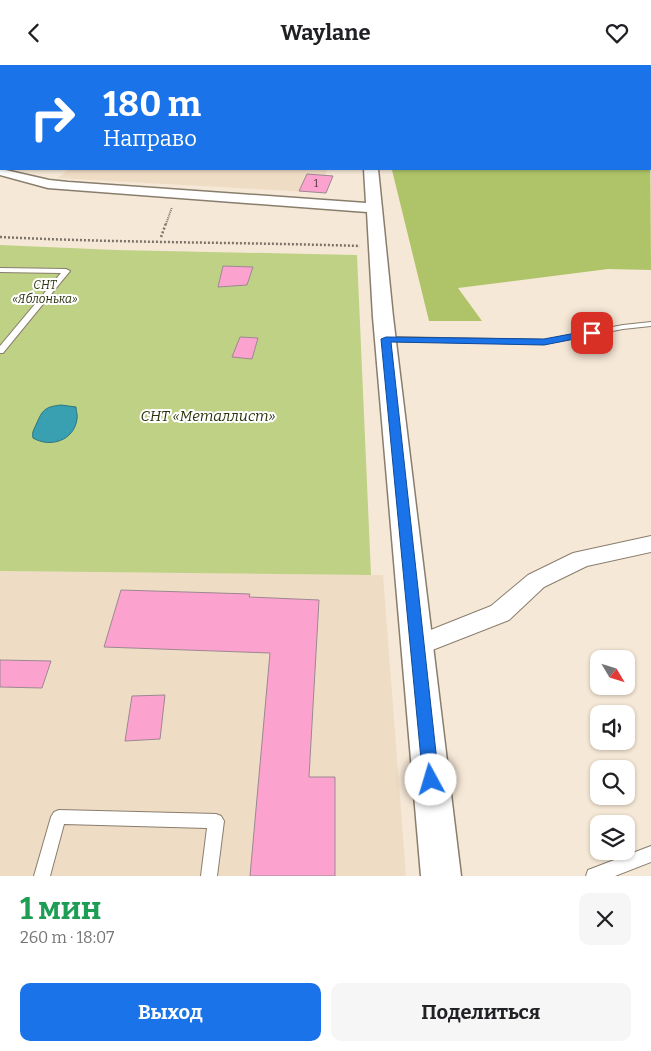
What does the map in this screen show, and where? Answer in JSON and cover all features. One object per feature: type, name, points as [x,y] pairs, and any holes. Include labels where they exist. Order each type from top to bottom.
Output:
[{"type":"street","points":[[372,170],[386,339],[441,876]]},
{"type":"street","points":[[0,171],[48,184],[375,208]]},
{"type":"street","points":[[417,646],[500,613],[536,581],[581,559],[651,544]]},
{"type":"lane","points":[[0,270],[66,271],[0,351]]},
{"type":"lane","points":[[386,339],[544,342],[623,327],[651,324]]},
{"type":"lane","points":[[42,876],[59,817],[216,821],[209,876]]},
{"type":"lane","points":[[594,876],[651,854]]},
{"type":"path","points":[[161,237],[177,193]]},
{"type":"path","points":[[0,237],[102,242],[272,243],[378,247]]},
{"type":"shaded area","points":[[68,170],[327,170],[326,175],[333,176],[326,193],[58,178]]},
{"type":"shaded area","points":[[0,571],[383,575],[406,876],[0,876]]},
{"type":"green space","points":[[392,170],[650,170],[651,270],[608,269],[458,288],[482,321],[429,321]]},
{"type":"green space","name":"СНТ «Металлист»","points":[[0,245],[116,250],[357,255],[371,575],[0,571]]},
{"type":"water","points":[[61,405],[76,407],[77,418],[71,433],[60,441],[54,442],[40,441],[33,438],[33,431],[44,411],[50,407]]},
{"type":"building","points":[[307,174],[333,176],[326,193],[299,191]]},
{"type":"building","points":[[223,266],[253,267],[247,285],[218,287]]},
{"type":"building","points":[[240,337],[258,338],[252,359],[232,357]]},
{"type":"building","points":[[121,590],[250,594],[249,597],[319,600],[309,777],[335,777],[335,876],[250,876],[270,653],[104,647]]},
{"type":"building","points":[[0,660],[51,661],[42,688],[0,687]]},
{"type":"building","points":[[165,695],[160,739],[125,741],[132,696]]},
{"type":"route","points":[[431,780],[386,339],[544,342],[592,333]]},
{"type":"park label","name":"СНТ «Яблонька»","points":[[45,292]]}]
